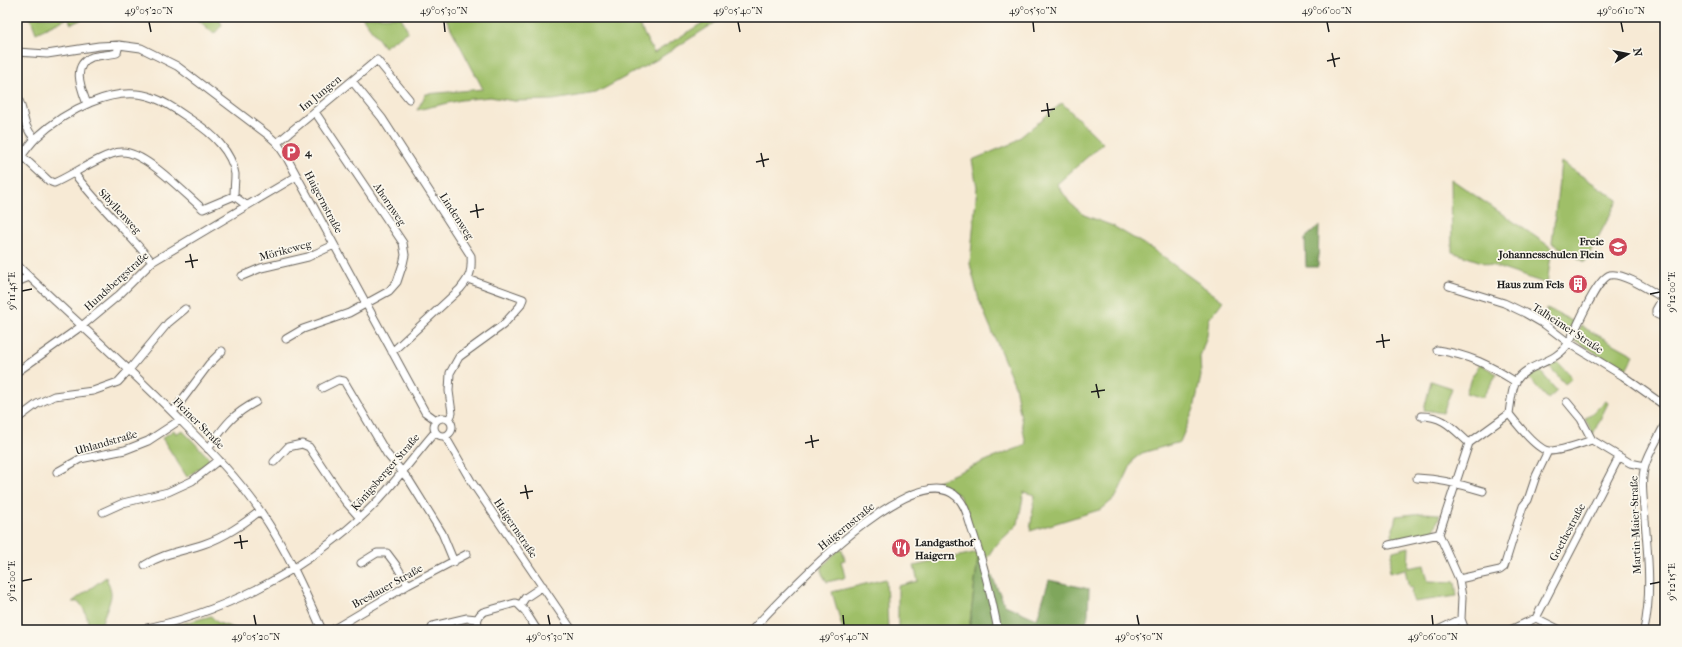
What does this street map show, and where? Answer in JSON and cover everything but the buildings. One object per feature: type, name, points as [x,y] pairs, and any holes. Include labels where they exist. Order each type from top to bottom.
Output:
[{"type":"street","name":"Haigernstraße","points":[[17,52],[47,54],[98,46],[119,45],[141,48],[177,66],[250,120],[277,143],[297,176],[425,412],[436,420]]},
{"type":"street","points":[[87,104],[80,86],[78,72],[83,62],[93,57],[117,53],[119,45]]},
{"type":"street","name":"Im Jungen","points":[[277,143],[377,60],[408,99]]},
{"type":"street","name":"Lindenweg","points":[[352,81],[382,118],[471,256],[471,267],[468,279]]},
{"type":"street","points":[[125,95],[140,95],[154,98],[178,110],[202,126],[223,147],[230,160],[234,174],[234,196],[202,209],[144,159],[131,153],[121,152],[110,155],[54,183],[19,159],[35,139],[60,118],[87,104],[107,98],[125,95]]},
{"type":"street","points":[[17,96],[23,106],[27,131],[35,139]]},
{"type":"street","name":"Ahornweg","points":[[286,339],[303,329],[349,313],[366,302],[389,291],[397,282],[405,255],[403,243],[315,112]]},
{"type":"street","name":"Sibyllenweg","points":[[74,173],[91,196],[152,262]]},
{"type":"street","name":"Hundsbergstraße","points":[[17,372],[82,325],[152,262],[297,176]]},
{"type":"street","points":[[234,196],[246,205]]},
{"type":"street","name":"Mörikeweg","points":[[242,276],[261,268],[308,257],[334,245]]},
{"type":"street","name":"Fleiner Straße","points":[[17,265],[130,370],[219,460],[260,511],[283,546],[322,630]]},
{"type":"street","points":[[1465,630],[1460,618],[1462,597],[1459,579],[1439,534],[1469,443],[1508,414],[1516,382],[1526,372],[1558,356],[1569,343],[1600,282],[1610,275],[1622,276],[1664,296],[1656,310],[1656,314],[1665,318]]},
{"type":"street","points":[[17,282],[29,277]]},
{"type":"street","points":[[392,352],[460,289],[468,279],[522,298],[520,306],[503,325],[459,357],[450,373],[449,391],[452,413],[449,420],[452,427],[451,431],[445,436],[438,435],[435,432],[434,424],[436,420],[442,418],[449,420]]},
{"type":"street","name":"Talheimer Straße","points":[[1450,286],[1504,303],[1525,313],[1544,324],[1569,343],[1623,376],[1665,406]]},
{"type":"street","points":[[17,419],[37,404],[54,396],[77,394],[110,386],[118,382],[130,370],[168,323],[185,309]]},
{"type":"street","points":[[1437,350],[1452,352],[1478,360],[1516,382]]},
{"type":"street","points":[[173,412],[209,364],[222,351]]},
{"type":"street","points":[[322,388],[338,380],[344,381],[387,454],[410,480],[442,533],[454,562]]},
{"type":"street","points":[[208,449],[232,418],[256,402]]},
{"type":"street","points":[[1567,402],[1581,419],[1592,440],[1630,463],[1645,466]]},
{"type":"street","points":[[1508,414],[1540,448],[1548,451],[1554,451],[1592,440]]},
{"type":"street","points":[[1421,416],[1440,418],[1469,443]]},
{"type":"street","name":"Uhlandstraße","points":[[57,472],[80,458],[125,450],[148,441],[180,420]]},
{"type":"street","name":"Martin-Maier-Straße","points":[[1644,630],[1648,616],[1648,554],[1643,487],[1645,466],[1665,424]]},
{"type":"street","name":"Königsberger Straße","points":[[138,630],[158,626],[211,610],[247,594],[294,568],[331,542],[360,518],[402,472],[435,432]]},
{"type":"street","name":"Haigernstraße","points":[[445,436],[471,481],[572,630]]},
{"type":"street","points":[[274,462],[288,448],[302,444],[309,447],[345,501],[360,518]]},
{"type":"street","points":[[1459,579],[1500,570],[1504,567],[1523,506],[1528,500],[1536,476],[1548,451]]},
{"type":"street","name":"Goethestraße","points":[[1536,618],[1619,457]]},
{"type":"street","points":[[103,512],[123,503],[168,492],[192,481],[219,460]]},
{"type":"street","points":[[1417,478],[1433,478],[1483,491]]},
{"type":"street","name":"Haigernstraße","points":[[752,630],[794,586],[862,524],[898,502],[924,490],[934,489],[950,492],[957,497],[966,511],[990,588],[998,630]]},
{"type":"street","points":[[145,565],[156,558],[205,544],[236,529],[260,511]]},
{"type":"street","points":[[1389,545],[1439,534]]},
{"type":"street","points":[[361,563],[377,553],[387,553],[408,585]]},
{"type":"street","name":"Breslauer Straße","points":[[332,630],[408,585],[467,554]]},
{"type":"street","points":[[520,606],[525,598],[543,586]]},
{"type":"street","points":[[477,619],[483,612],[515,604],[520,606],[538,630]]},
{"type":"street","points":[[431,630],[433,626],[467,618],[477,619]]},
{"type":"street","points":[[1438,630],[1460,618]]},
{"type":"street","points":[[1510,630],[1536,618],[1560,630]]},
{"type":"street","points":[[477,619],[479,630]]},
{"type":"green space","points":[[30,17],[88,17],[71,24],[68,18],[36,33]]},
{"type":"green space","points":[[195,17],[218,17],[222,25],[214,34]]},
{"type":"green space","points":[[362,17],[401,17],[408,31],[384,47]]},
{"type":"green space","points":[[445,17],[635,17],[654,53],[712,17],[724,17],[658,59],[596,93],[553,100],[514,101],[490,97],[461,100],[417,110],[426,94],[483,89]]},
{"type":"green space","points":[[1062,103],[1103,143],[1057,184],[1070,203],[1084,215],[1113,226],[1152,249],[1223,301],[1209,319],[1207,336],[1200,357],[1201,376],[1194,409],[1180,442],[1142,453],[1134,459],[1116,497],[1102,509],[1030,531],[1035,495],[1024,492],[1018,524],[994,547],[985,561],[978,558],[969,630],[898,630],[898,586],[918,581],[914,566],[978,552],[959,495],[950,489],[940,486],[930,487],[907,494],[1026,445],[1015,386],[979,300],[970,264],[977,187],[972,160],[1013,143]]},
{"type":"green space","points":[[1561,162],[1618,200],[1585,262],[1552,243]]},
{"type":"green space","points":[[1451,179],[1552,248],[1547,284],[1452,252]]},
{"type":"green space","points":[[1319,226],[1318,267],[1306,267],[1305,238]]},
{"type":"green space","points":[[1547,308],[1574,322],[1567,334],[1546,317]]},
{"type":"green space","points":[[1581,326],[1634,355],[1626,369],[1618,363],[1615,366],[1573,339]]},
{"type":"green space","points":[[1558,362],[1572,378],[1565,384],[1549,366]]},
{"type":"green space","points":[[1480,364],[1497,374],[1482,398],[1466,393],[1471,378]]},
{"type":"green space","points":[[1540,371],[1557,391],[1548,399],[1528,377]]},
{"type":"green space","points":[[1431,381],[1452,388],[1443,413],[1424,410]]},
{"type":"green space","points":[[1606,401],[1608,403],[1593,434],[1585,419]]},
{"type":"green space","points":[[174,430],[176,434],[182,430],[209,458],[208,462],[187,477],[162,438]]},
{"type":"green space","points":[[1423,513],[1440,514],[1434,532],[1397,541],[1391,539],[1396,516]]},
{"type":"green space","points":[[1409,547],[1408,568],[1424,565],[1428,581],[1455,582],[1457,596],[1414,602],[1411,594],[1412,587],[1409,588],[1405,569],[1389,573],[1393,551]]},
{"type":"green space","points":[[839,549],[842,549],[845,560],[841,561],[845,577],[827,582],[822,574],[822,567]]},
{"type":"green space","points":[[978,558],[985,561],[1005,605],[1037,619],[1049,580],[1089,589],[1088,615],[1084,630],[969,630]]},
{"type":"green space","points":[[106,577],[111,596],[102,621],[101,630],[89,630],[86,615],[81,605],[79,602],[72,602]]},
{"type":"green space","points":[[886,579],[888,630],[843,630],[832,592]]},
{"type":"green space","points":[[211,616],[218,623],[240,630],[169,630],[168,628]]},
{"type":"place","name":"4","points":[[291,152]]},
{"type":"place","name":"Freie Johannesschulen Flein","points":[[1618,247]]},
{"type":"place","name":"Haus zum Fels","points":[[1578,284]]},
{"type":"place","name":"Landgasthof Haigern","points":[[901,548]]}]
